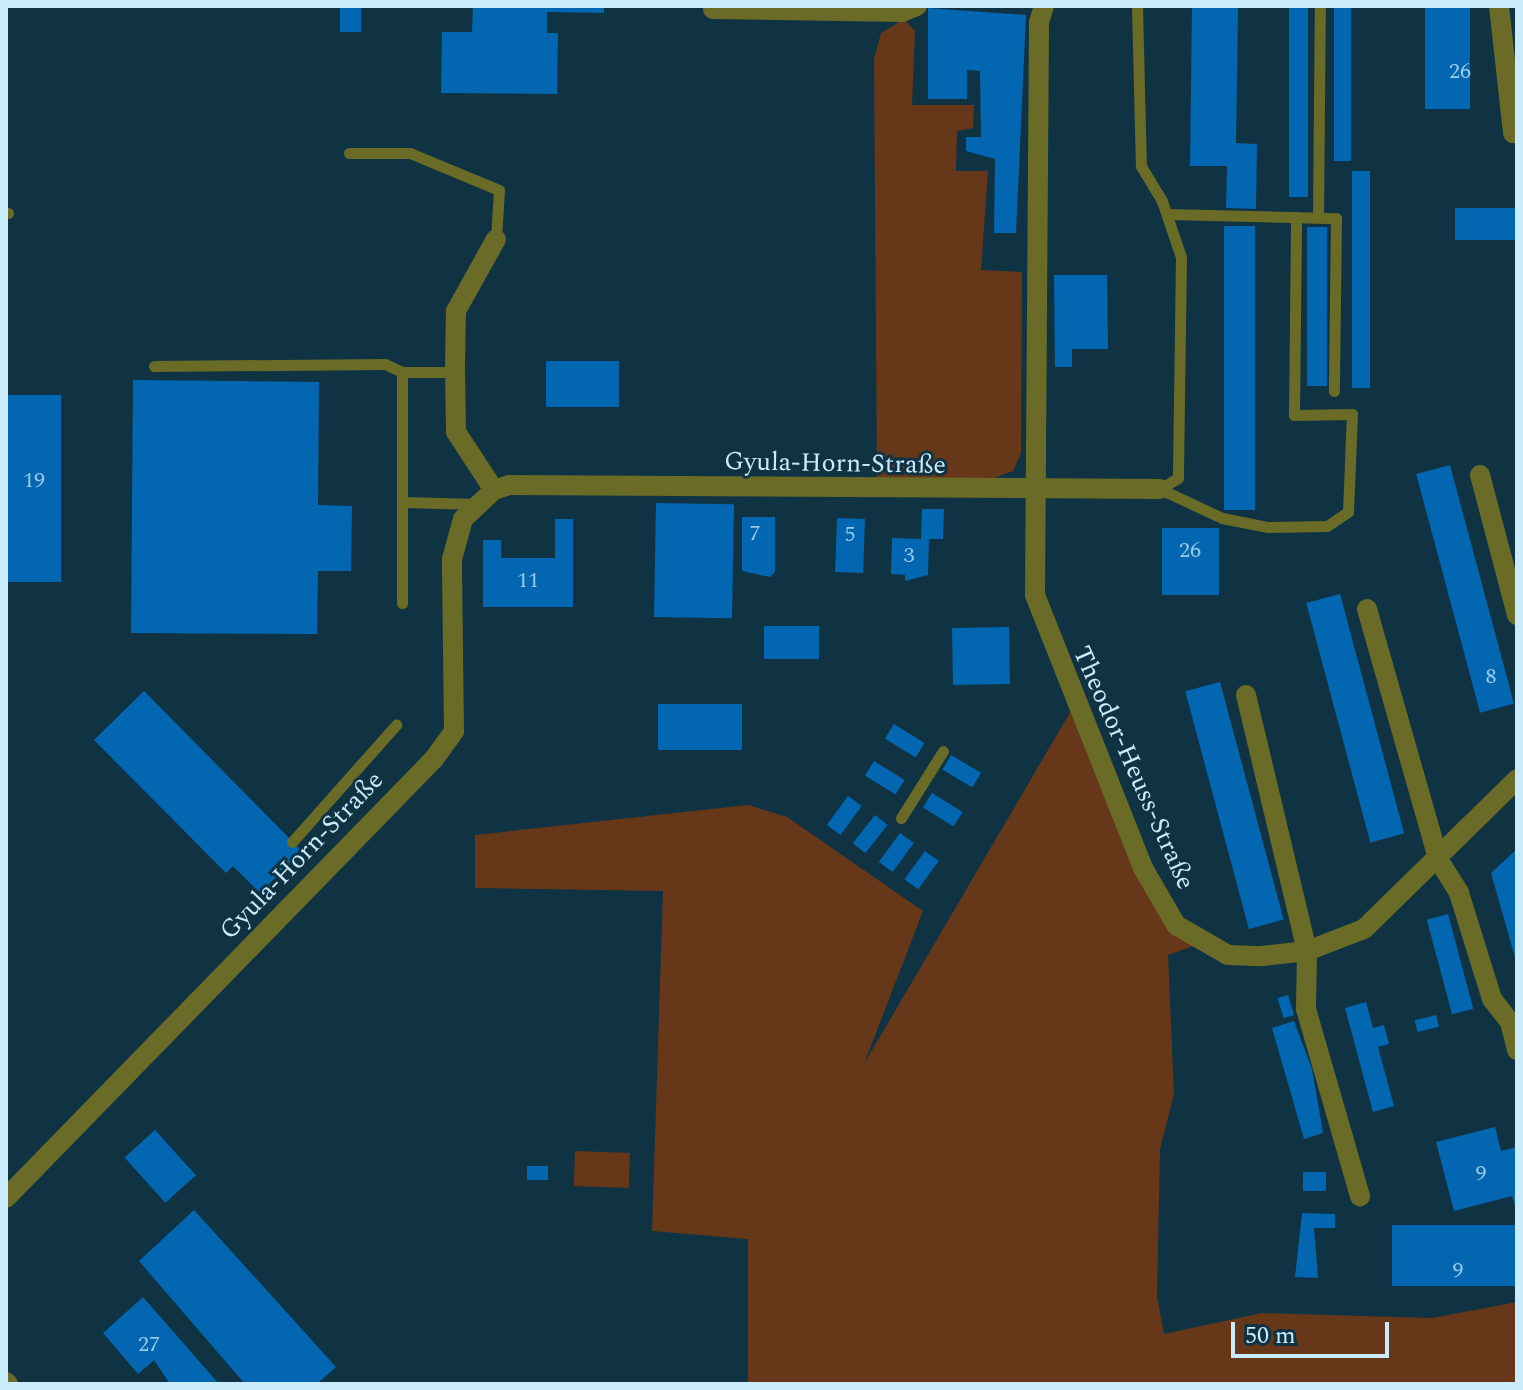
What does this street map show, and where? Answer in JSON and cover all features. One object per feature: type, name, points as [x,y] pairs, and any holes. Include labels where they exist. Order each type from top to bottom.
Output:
[{"type":"street","points":[[713,9],[902,12],[917,6]]},
{"type":"street","name":"Theodor-Heuss-Straße","points":[[1044,6],[1039,22],[1031,556],[1043,627],[1143,868],[1176,925],[1228,955],[1307,951],[1364,929],[1517,779]]},
{"type":"street","points":[[1499,6],[1513,133]]},
{"type":"street","points":[[486,497],[456,432],[456,311],[496,239]]},
{"type":"street","points":[[1480,475],[1517,615]]},
{"type":"street","name":"Gyula-Horn-Straße","points":[[6,1198],[434,759],[454,731],[452,559],[463,519],[486,497],[509,485],[1033,493]]},
{"type":"street","points":[[1033,493],[1160,489]]},
{"type":"street","points":[[1367,609],[1438,859],[1459,893],[1492,999],[1510,1022],[1517,1050]]},
{"type":"street","points":[[1246,695],[1307,951],[1306,1009],[1360,1196]]},
{"type":"lane","points":[[1137,6],[1136,138],[1141,166],[1167,214],[1181,257],[1178,478],[1160,489]]},
{"type":"lane","points":[[1318,217],[1320,6]]},
{"type":"lane","points":[[349,153],[410,153],[499,190],[496,239]]},
{"type":"lane","points":[[1167,214],[1336,218],[1334,391]]},
{"type":"lane","points":[[1160,489],[1222,518],[1268,527],[1327,526],[1348,512],[1352,414],[1294,415],[1296,217]]},
{"type":"lane","points":[[154,366],[385,364],[402,372],[455,372]]},
{"type":"lane","points":[[402,372],[402,603]]},
{"type":"lane","points":[[403,502],[486,497]]},
{"type":"lane","points":[[292,842],[396,725]]},
{"type":"lane","points":[[901,818],[943,751]]},
{"type":"shaded area","points":[[904,19],[915,31],[912,105],[974,105],[973,128],[957,131],[956,171],[988,171],[981,270],[1022,272],[1021,453],[1013,471],[994,478],[877,481],[874,59],[881,33]]},
{"type":"shaded area","points":[[1075,704],[1143,868],[1202,943],[1168,955],[1174,1094],[1160,1149],[1157,1297],[1164,1334],[1262,1313],[1432,1318],[1517,1302],[1517,1384],[748,1384],[748,1239],[652,1231],[663,891],[475,888],[475,835],[748,805],[787,817],[923,911],[864,1064]]},
{"type":"shaded area","points":[[575,1151],[630,1153],[629,1188],[574,1186]]},
{"type":"building","points":[[340,6],[361,6],[361,32],[340,32]]},
{"type":"building","points":[[473,6],[604,6],[604,13],[547,12],[547,33],[558,33],[557,94],[441,93],[442,32],[472,32]]},
{"type":"building","points":[[1192,6],[1238,6],[1236,143],[1257,144],[1256,209],[1226,208],[1227,166],[1190,166]]},
{"type":"building","points":[[1289,6],[1308,6],[1308,197],[1289,197]]},
{"type":"building","points":[[1334,6],[1351,6],[1351,161],[1334,161]]},
{"type":"building","points":[[1425,6],[1470,6],[1470,109],[1425,109]]},
{"type":"building","points":[[928,8],[1026,15],[1016,233],[994,233],[995,159],[966,151],[966,137],[981,137],[980,71],[967,70],[967,99],[928,99]]},
{"type":"building","points":[[1352,171],[1370,171],[1370,388],[1352,388]]},
{"type":"building","points":[[1455,208],[1517,208],[1517,240],[1455,240]]},
{"type":"building","points":[[1224,226],[1255,226],[1255,510],[1224,510]]},
{"type":"building","points":[[1307,227],[1327,227],[1327,386],[1307,386]]},
{"type":"building","points":[[1054,275],[1107,275],[1108,349],[1072,349],[1072,367],[1055,367]]},
{"type":"building","points":[[546,361],[619,361],[619,407],[546,407]]},
{"type":"building","points":[[133,380],[319,382],[318,505],[352,506],[351,571],[318,571],[317,634],[131,633]]},
{"type":"building","points":[[6,395],[61,395],[61,582],[6,582]]},
{"type":"building","points":[[1450,465],[1514,704],[1480,713],[1416,474]]},
{"type":"building","points":[[656,503],[734,504],[732,618],[654,617]]},
{"type":"building","points":[[922,509],[944,509],[943,539],[929,539],[928,575],[905,581],[905,575],[891,574],[892,538],[921,539]]},
{"type":"building","points":[[742,517],[775,517],[775,572],[770,577],[742,571]]},
{"type":"building","points":[[837,518],[865,519],[863,573],[835,572]]},
{"type":"building","points":[[555,519],[573,519],[573,607],[483,607],[483,540],[501,540],[501,558],[555,558]]},
{"type":"building","points":[[1162,528],[1219,528],[1219,595],[1162,595]]},
{"type":"building","points":[[1340,594],[1404,834],[1370,843],[1306,603]]},
{"type":"building","points":[[764,626],[819,626],[819,659],[764,659]]},
{"type":"building","points":[[1009,627],[1010,684],[953,685],[952,628]]},
{"type":"building","points":[[1220,682],[1284,920],[1249,929],[1185,691]]},
{"type":"building","points":[[144,691],[302,851],[260,893],[233,866],[226,873],[94,740]]},
{"type":"building","points":[[658,704],[742,704],[742,750],[658,750]]},
{"type":"building","points":[[894,724],[925,743],[916,757],[885,738]]},
{"type":"building","points":[[951,755],[981,773],[972,788],[942,770]]},
{"type":"building","points":[[874,761],[905,780],[896,794],[865,775]]},
{"type":"building","points":[[932,793],[963,812],[954,826],[923,807]]},
{"type":"building","points":[[848,796],[862,806],[841,835],[827,825]]},
{"type":"building","points":[[875,815],[888,825],[865,853],[853,843]]},
{"type":"building","points":[[900,833],[914,843],[893,872],[879,862]]},
{"type":"building","points":[[1517,849],[1517,961],[1516,961],[1491,873]]},
{"type":"building","points":[[925,851],[939,861],[918,889],[904,879]]},
{"type":"building","points":[[1448,914],[1473,1009],[1452,1014],[1427,920]]},
{"type":"building","points":[[1288,995],[1294,1015],[1284,1018],[1277,998]]},
{"type":"building","points":[[1366,1002],[1373,1028],[1384,1025],[1389,1044],[1378,1047],[1394,1106],[1373,1112],[1345,1008]]},
{"type":"building","points":[[1436,1015],[1439,1027],[1418,1032],[1415,1020]]},
{"type":"building","points":[[1294,1021],[1312,1069],[1323,1133],[1304,1139],[1272,1028]]},
{"type":"building","points":[[1495,1127],[1501,1151],[1517,1147],[1517,1212],[1512,1196],[1454,1211],[1436,1142]]},
{"type":"building","points":[[155,1130],[196,1175],[165,1203],[125,1157]]},
{"type":"building","points":[[527,1166],[548,1166],[548,1180],[527,1180]]},
{"type":"building","points":[[1303,1172],[1326,1172],[1326,1191],[1303,1191]]},
{"type":"building","points":[[194,1210],[336,1367],[317,1384],[245,1384],[139,1261]]},
{"type":"building","points":[[1302,1213],[1335,1214],[1335,1228],[1314,1228],[1318,1278],[1295,1277]]},
{"type":"building","points":[[1392,1225],[1517,1225],[1517,1286],[1392,1286]]},
{"type":"building","points":[[143,1297],[219,1384],[170,1384],[154,1360],[138,1374],[103,1333]]}]
